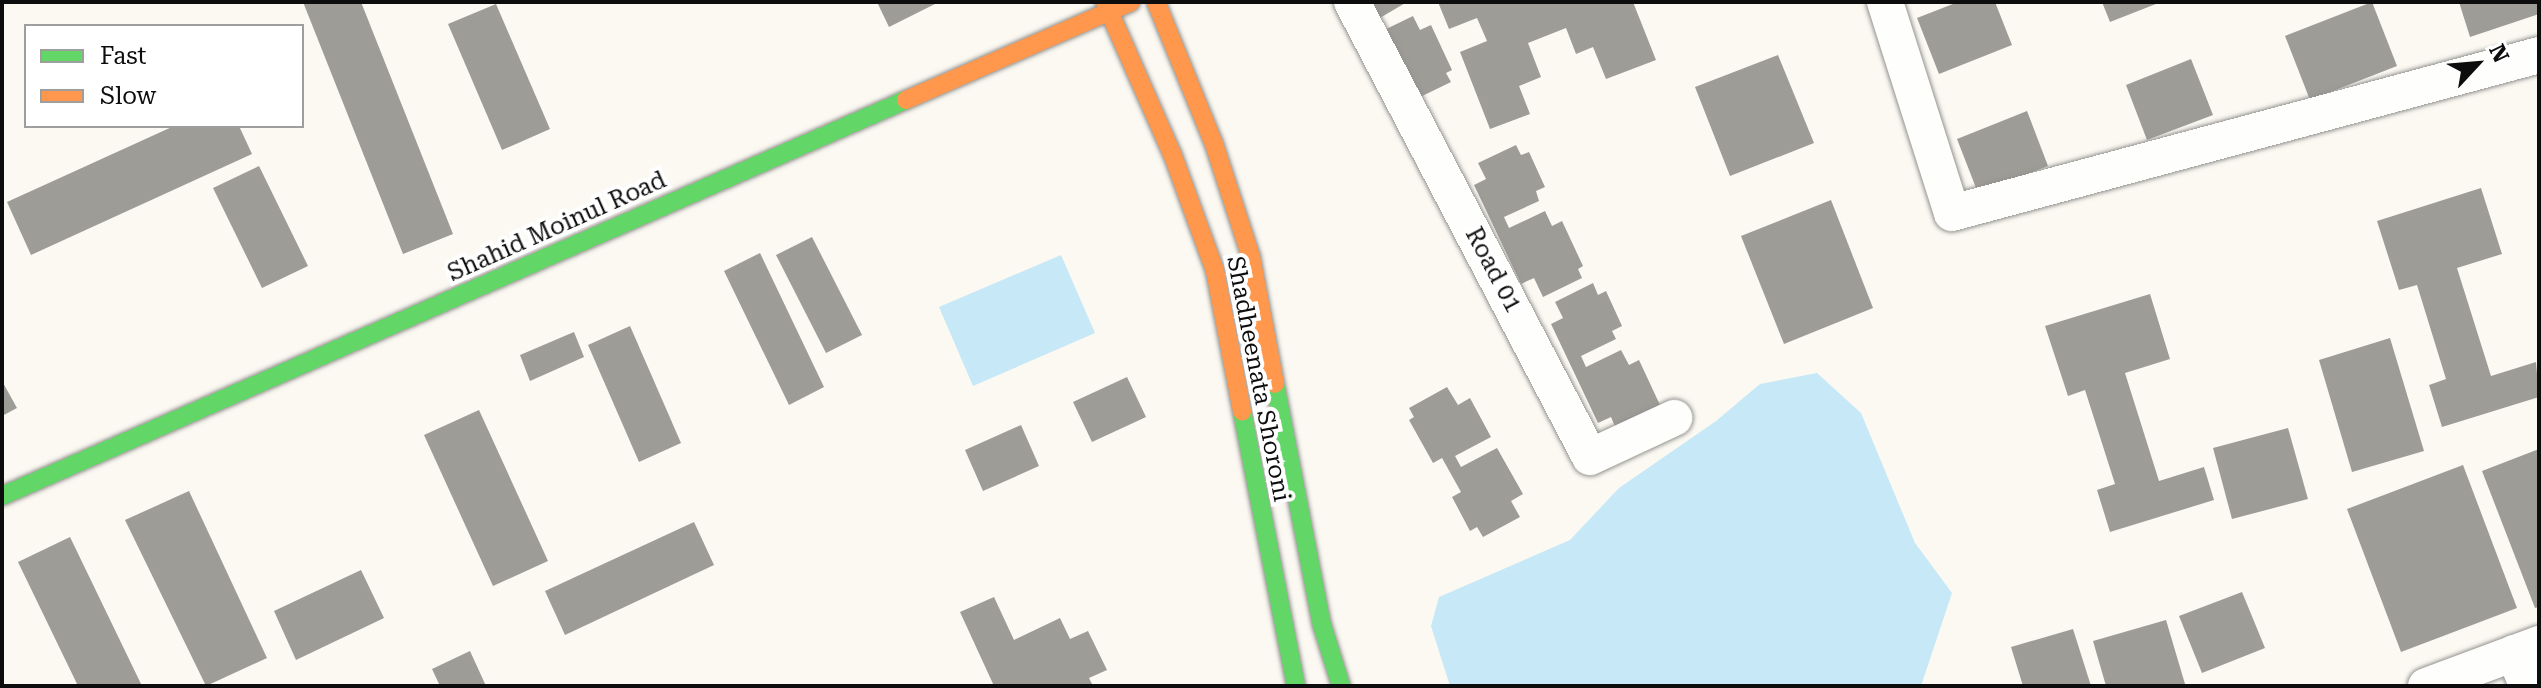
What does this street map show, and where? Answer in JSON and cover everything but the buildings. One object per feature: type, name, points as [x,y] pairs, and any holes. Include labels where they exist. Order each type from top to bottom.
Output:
[{"type":"main road","name":"Shahid Moinul Road","points":[[2,496],[1107,7],[1131,2]]},
{"type":"main road","name":"Shadheenata Shoroni","points":[[1156,2],[1214,144],[1251,257],[1322,625],[1341,686]]},
{"type":"main road","name":"Shadheenata Shoroni","points":[[1107,7],[1173,156],[1215,271],[1296,686]]},
{"type":"street","name":"Road 01","points":[[1352,2],[1590,457],[1674,418]]},
{"type":"street","points":[[1885,2],[1952,213],[2539,55]]},
{"type":"street","points":[[2426,686],[2527,648],[2527,686]]},
{"type":"water","points":[[1061,255],[1095,333],[973,386],[939,307]]},
{"type":"water","points":[[1817,373],[1861,413],[1915,543],[1952,593],[1921,686],[1450,686],[1431,626],[1439,597],[1570,540],[1619,488],[1716,421],[1760,384]]},
{"type":"traffic: fast","points":[[2,496],[906,100]]},
{"type":"traffic: fast","points":[[1275,384],[1322,625],[1341,686]]},
{"type":"traffic: fast","points":[[1242,411],[1296,686]]},
{"type":"traffic: slow","points":[[1105,2],[1173,156],[1215,271],[1242,411]]},
{"type":"traffic: slow","points":[[906,100],[1131,2]]},
{"type":"traffic: slow","points":[[1156,2],[1214,144],[1251,257],[1275,384]]}]
